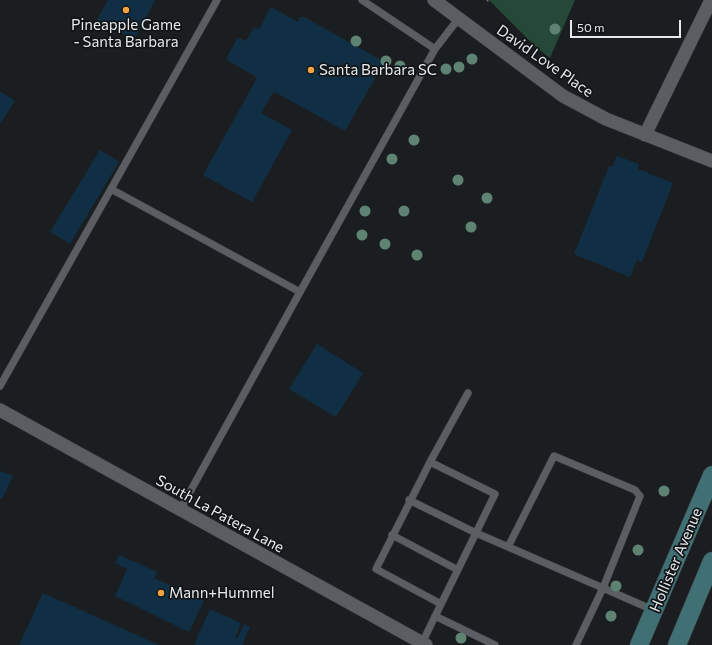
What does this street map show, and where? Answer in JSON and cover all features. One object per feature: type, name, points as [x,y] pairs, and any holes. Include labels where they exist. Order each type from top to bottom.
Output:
[{"type":"main road","name":"Hollister Avenue","points":[[639,645],[712,475]]},
{"type":"main road","points":[[677,645],[712,561]]},
{"type":"street","name":"David Love Place","points":[[434,0],[562,96],[599,116],[712,161]]},
{"type":"street","points":[[645,135],[711,0]]},
{"type":"street","name":"South La Patera Lane","points":[[0,410],[424,644]]},
{"type":"lane","points":[[0,386],[217,0]]},
{"type":"lane","points":[[362,0],[435,49]]},
{"type":"lane","points":[[180,510],[435,49],[459,18]]},
{"type":"lane","points":[[111,189],[300,292]]},
{"type":"lane","points":[[441,604],[376,569],[409,500],[468,393]]},
{"type":"lane","points":[[508,548],[554,456],[635,490],[640,496],[603,588],[576,645]]},
{"type":"lane","points":[[424,644],[435,616],[495,494],[430,462]]},
{"type":"lane","points":[[409,500],[508,548],[654,610]]},
{"type":"lane","points":[[392,535],[458,570]]},
{"type":"lane","points":[[435,616],[495,645]]},
{"type":"green space","points":[[489,0],[575,0],[550,58],[536,47]]},
{"type":"building","name":"Pineapple Game - Santa Barbara","points":[[108,0],[155,0],[134,40],[97,20]]},
{"type":"building","name":"Santa Barbara SC","points":[[271,7],[298,22],[300,17],[304,17],[381,60],[383,64],[345,131],[275,92],[272,94],[261,113],[292,130],[252,202],[203,175],[256,80],[255,76],[228,61],[227,57],[237,39],[240,38],[246,41],[254,28],[259,29]]},
{"type":"building","points":[[0,91],[15,101],[0,124]]},
{"type":"building","points":[[100,150],[119,162],[70,244],[50,232]]},
{"type":"building","points":[[617,156],[639,164],[638,169],[673,183],[642,262],[637,260],[630,277],[574,254],[609,166],[612,167]]},
{"type":"building","points":[[317,344],[363,373],[336,417],[289,389]]},
{"type":"building","points":[[0,471],[13,476],[2,499],[0,498]]},
{"type":"building","points":[[119,555],[157,572],[154,578],[204,600],[189,632],[115,596],[127,569],[115,563]]},
{"type":"building","points":[[43,593],[159,645],[19,645]]},
{"type":"building","points":[[210,609],[241,623],[235,638],[237,639],[244,624],[250,627],[242,645],[194,645]]},
{"type":"place","name":"Pineapple Game - Santa Barbara","points":[[126,10]]},
{"type":"place","name":"Santa Barbara SC","points":[[311,70]]},
{"type":"place","name":"Mann+Hummel","points":[[161,593]]}]
